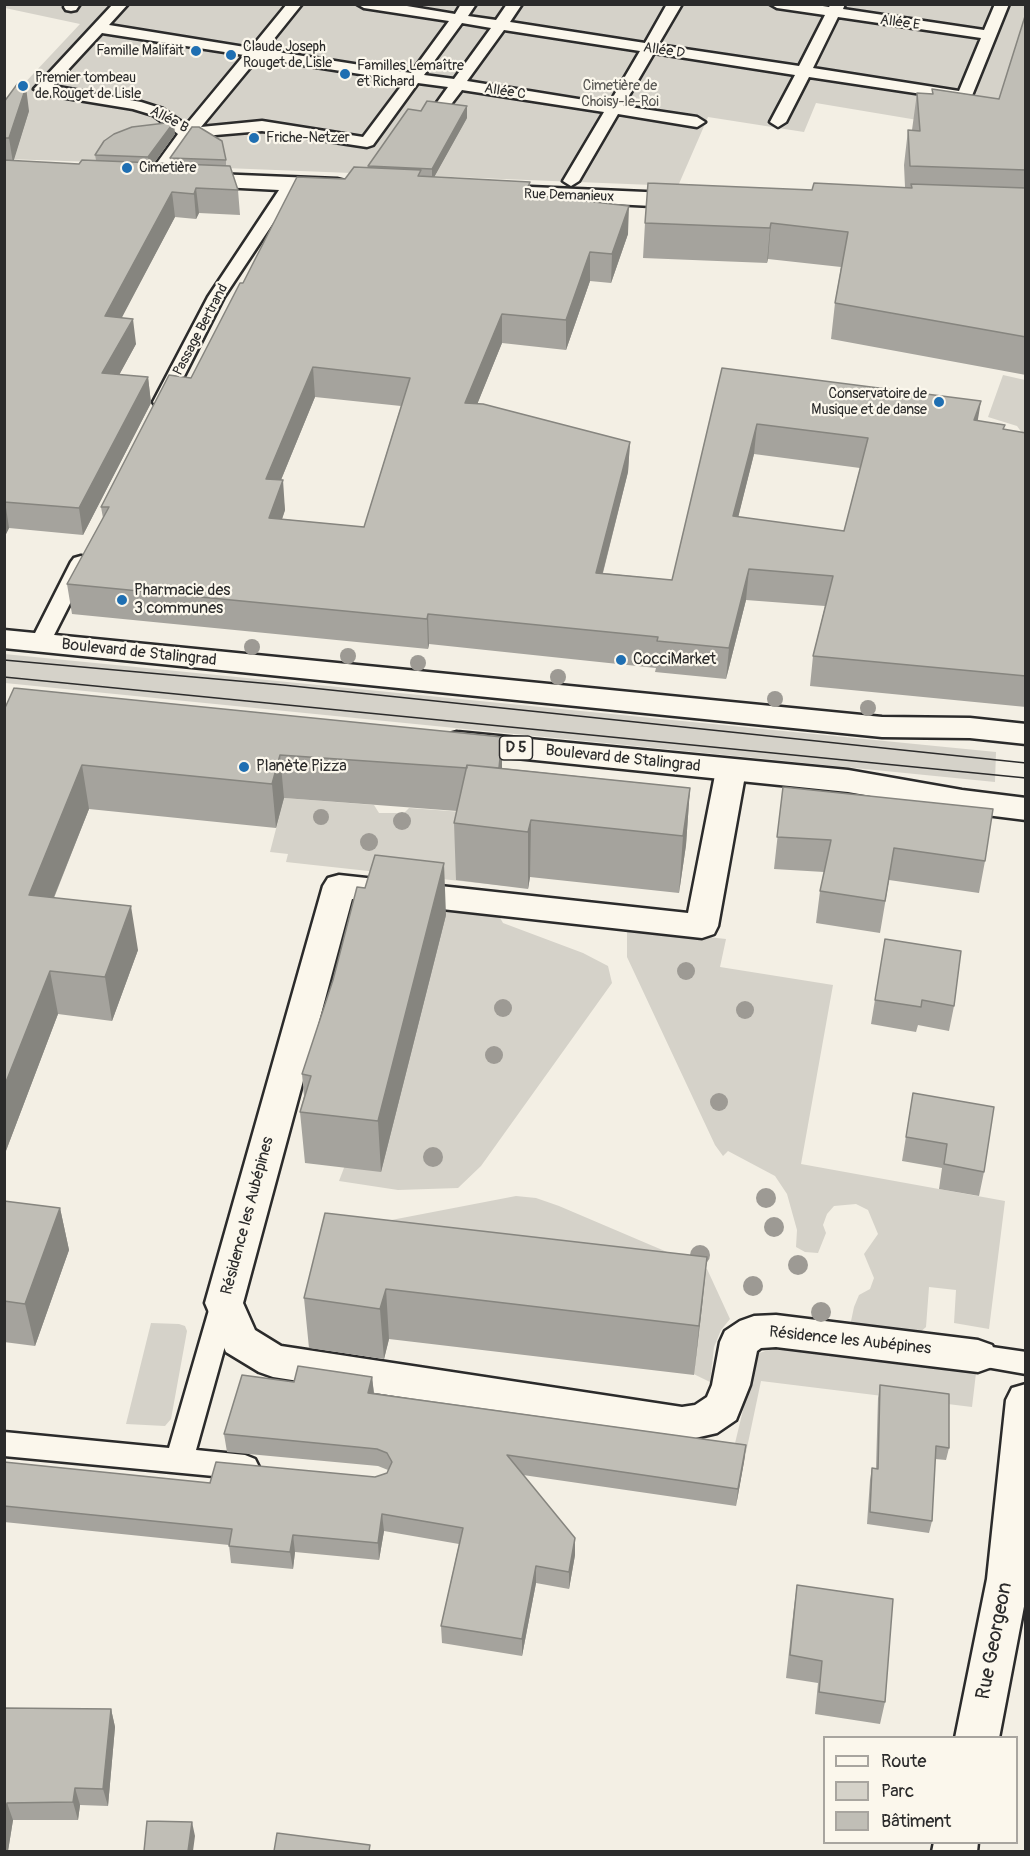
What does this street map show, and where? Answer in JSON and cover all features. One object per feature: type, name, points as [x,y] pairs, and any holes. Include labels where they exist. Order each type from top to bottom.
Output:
[{"type":"street","points":[[142,177],[362,187]]},
{"type":"street","name":"Rue Demanieux","points":[[467,191],[714,202]]},
{"type":"street","name":"Boulevard de Stalingrad","points":[[4,639],[891,727],[970,728],[1026,734]]},
{"type":"street","name":"Boulevard de Stalingrad","points":[[434,740],[878,785],[962,801],[1026,809]]},
{"type":"street","name":"Résidence les Aubépines","points":[[731,770],[702,926],[339,886],[224,1304],[240,1341],[273,1361],[682,1424],[703,1421],[722,1408],[731,1385],[740,1342],[754,1332],[776,1331],[978,1356]]},
{"type":"street","name":"Rue Georgeon","points":[[977,1736],[1008,1579],[1026,1400]]},
{"type":"lane","points":[[98,28],[121,4]]},
{"type":"lane","points":[[142,177],[187,133],[295,4]]},
{"type":"lane","name":"Allée D","points":[[364,4],[965,96]]},
{"type":"lane","points":[[416,78],[469,4]]},
{"type":"lane","points":[[441,108],[514,4]]},
{"type":"lane","points":[[571,181],[675,4]]},
{"type":"lane","name":"Allée E","points":[[777,4],[836,9],[989,35]]},
{"type":"lane","points":[[955,118],[1002,4]]},
{"type":"lane","points":[[778,122],[836,9]]},
{"type":"lane","name":"Allée C","points":[[98,28],[697,122]]},
{"type":"lane","name":"Allée B","points":[[98,28],[42,89],[136,105],[158,112],[187,133],[262,126],[367,142],[416,78]]},
{"type":"lane","name":"Passage Bertrand","points":[[152,422],[216,297],[291,184]]},
{"type":"lane","points":[[40,643],[88,548]]},
{"type":"lane","points":[[179,1461],[224,1304]]},
{"type":"lane","points":[[978,1356],[1026,1363]]},
{"type":"lane","points":[[4,1444],[272,1470]]},
{"type":"green space","name":"Cimetière de Choisy-le-Roi","points":[[5,5],[1025,5],[1025,29],[995,133],[816,103],[804,132],[708,117],[678,186],[200,167],[189,149],[166,146],[124,163],[5,159],[5,104],[80,24],[5,8]]},
{"type":"green space","points":[[1003,375],[1025,380],[1025,437],[1017,426],[988,417]]},
{"type":"green space","points":[[4,654],[996,752],[995,782],[5,683]]},
{"type":"green space","points":[[284,798],[374,805],[379,813],[404,813],[409,808],[476,813],[509,875],[506,886],[286,862],[288,854],[270,852]]},
{"type":"green space","points":[[443,907],[498,914],[503,923],[583,953],[608,966],[612,983],[481,1166],[458,1188],[398,1190],[339,1181]]},
{"type":"green space","points":[[627,928],[726,939],[720,967],[833,985],[801,1164],[1005,1201],[989,1329],[954,1323],[956,1290],[929,1287],[926,1327],[918,1334],[850,1326],[859,1295],[870,1289],[874,1278],[864,1254],[878,1234],[868,1210],[856,1204],[834,1206],[827,1214],[823,1225],[826,1233],[818,1253],[805,1252],[796,1247],[797,1230],[787,1194],[775,1176],[728,1151],[723,1156],[715,1145],[627,957]]},
{"type":"green space","points":[[516,1196],[536,1198],[559,1206],[707,1269],[730,1319],[721,1330],[714,1347],[710,1382],[381,1222]]},
{"type":"green space","points":[[151,1323],[179,1324],[185,1326],[187,1331],[171,1419],[165,1426],[126,1424]]},
{"type":"green space","points":[[782,1346],[969,1370],[976,1373],[972,1407],[761,1381],[744,1462],[731,1460],[754,1364],[759,1353]]},
{"type":"building","points":[[1026,13],[1026,170],[910,166],[908,130],[920,131],[917,93],[933,94],[932,89],[999,99]]},
{"type":"building","points":[[18,83],[26,87],[9,138],[4,138],[4,102]]},
{"type":"building","points":[[427,101],[467,106],[432,169],[368,166],[408,109],[421,111]]},
{"type":"building","points":[[174,122],[148,157],[95,155],[104,141],[114,134],[132,127]]},
{"type":"building","points":[[192,127],[199,127],[222,141],[226,160],[170,158]]},
{"type":"building","points":[[4,160],[79,164],[82,160],[230,166],[238,190],[196,188],[194,194],[172,192],[105,316],[133,319],[102,373],[148,377],[79,508],[4,502]]},
{"type":"building","points":[[354,167],[421,170],[418,176],[530,182],[525,194],[629,206],[612,254],[590,252],[566,320],[502,314],[465,403],[483,404],[630,442],[596,573],[672,580],[722,368],[981,401],[974,420],[1005,425],[1003,429],[1026,433],[1026,676],[813,656],[833,576],[749,569],[729,648],[657,641],[658,637],[428,614],[427,619],[67,584],[109,507],[101,507],[169,375],[191,378],[297,177],[345,179]],"holes":[[[313,367],[410,378],[364,527],[269,518],[283,480],[266,479]],[[757,424],[868,438],[844,531],[733,516]]]},
{"type":"building","points":[[648,183],[812,190],[814,183],[912,188],[911,184],[1026,188],[1026,337],[835,303],[848,232],[771,223],[770,228],[645,223]]},
{"type":"building","points":[[14,688],[502,737],[499,768],[467,765],[467,768],[280,755],[272,784],[82,765],[29,895],[131,906],[105,977],[50,971],[4,1087],[4,710]]},
{"type":"building","points":[[467,765],[690,788],[683,836],[531,820],[528,832],[454,823]]},
{"type":"building","points":[[783,787],[993,809],[985,861],[894,848],[885,901],[820,891],[831,840],[777,837]]},
{"type":"building","points":[[375,855],[444,863],[378,1121],[300,1112],[311,1076],[302,1074],[333,980],[357,887],[365,888]]},
{"type":"building","points":[[885,939],[961,951],[954,1006],[922,1000],[921,1007],[875,1000]]},
{"type":"building","points":[[913,1093],[994,1107],[984,1172],[944,1164],[947,1144],[906,1137]]},
{"type":"building","points":[[4,1201],[60,1208],[25,1304],[4,1301]]},
{"type":"building","points":[[325,1213],[707,1257],[699,1326],[386,1289],[380,1309],[304,1298]]},
{"type":"building","points":[[298,1366],[372,1377],[368,1393],[746,1445],[738,1489],[507,1455],[575,1538],[569,1572],[536,1566],[522,1639],[441,1626],[463,1528],[382,1514],[378,1543],[293,1535],[290,1552],[229,1546],[232,1529],[4,1506],[4,1462],[210,1483],[216,1462],[375,1477],[387,1473],[392,1462],[387,1453],[377,1449],[224,1434],[242,1375],[294,1382]]},
{"type":"building","points":[[880,1385],[949,1394],[949,1448],[936,1446],[932,1521],[870,1512],[872,1468],[878,1469]]},
{"type":"building","points":[[797,1585],[893,1599],[885,1702],[819,1692],[822,1661],[790,1655]]},
{"type":"building","points":[[4,1708],[111,1709],[103,1789],[75,1788],[73,1802],[7,1803],[4,1820]]},
{"type":"building","points":[[147,1821],[192,1822],[188,1851],[144,1851]]},
{"type":"building","points":[[277,1833],[370,1845],[369,1851],[274,1851]]},
{"type":"tram line","points":[[4,660],[283,685],[1026,763]]},
{"type":"tram line","points":[[4,677],[1026,778]]},
{"type":"place","name":"Famille Malifait","points":[[196,51]]},
{"type":"place","name":"Claude Joseph Rouget de Lisle","points":[[231,55]]},
{"type":"place","name":"Familles Lemaître et Richard","points":[[345,74]]},
{"type":"place","name":"Premier tombeau de Rouget de Lisle","points":[[23,86]]},
{"type":"place","name":"Friche-Netzer","points":[[254,138]]},
{"type":"place","name":"Cimetière","points":[[127,168]]},
{"type":"place","name":"Conservatoire de Musique et de danse","points":[[939,402]]},
{"type":"place","name":"Pharmacie des 3 communes","points":[[122,600]]},
{"type":"place","name":"CocciMarket","points":[[621,660]]},
{"type":"place","name":"Planète Pizza","points":[[244,767]]}]
